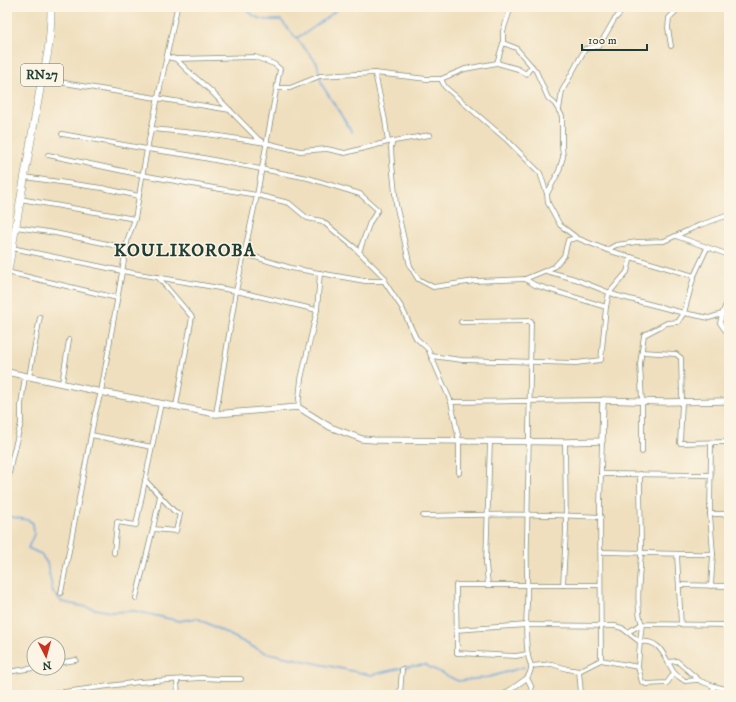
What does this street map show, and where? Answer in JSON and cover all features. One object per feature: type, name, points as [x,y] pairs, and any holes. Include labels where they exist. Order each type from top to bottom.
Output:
[{"type":"main road","name":"RN27","points":[[7,273],[42,78],[47,62],[51,7]]},
{"type":"main road","points":[[7,685],[10,695]]},
{"type":"street","points":[[497,63],[503,43],[503,31],[511,7]]},
{"type":"street","points":[[559,110],[562,91],[585,49],[599,46],[614,20],[626,7]]},
{"type":"street","points":[[671,46],[668,28],[669,18],[680,7]]},
{"type":"street","points":[[61,593],[91,435],[101,392],[122,271],[135,218],[147,149],[176,8]]},
{"type":"street","points":[[503,43],[516,48],[532,66],[536,71],[548,98],[555,104],[562,116],[563,157],[559,171],[547,194]]},
{"type":"street","points":[[166,57],[176,59],[255,57],[274,64],[280,69],[257,195],[236,292],[216,414]]},
{"type":"street","points":[[176,59],[210,90],[258,139],[266,143]]},
{"type":"street","points":[[277,88],[290,88],[320,76],[375,74],[441,79],[465,70],[497,63],[518,69],[526,74],[532,66]]},
{"type":"street","points":[[375,74],[391,147],[396,204],[410,266],[418,279],[433,287],[475,281],[525,279],[554,267],[564,256],[568,240],[577,238]]},
{"type":"street","points":[[42,78],[158,99],[230,110]]},
{"type":"street","points":[[441,79],[445,87],[506,140],[540,173],[547,194],[548,203],[560,225],[577,238],[606,250],[694,276]]},
{"type":"street","points":[[152,129],[206,134],[266,143],[300,151],[327,150],[345,153],[390,141],[430,135]]},
{"type":"street","points":[[62,134],[188,155],[308,178],[360,194],[378,210],[370,222],[359,252]]},
{"type":"street","points":[[48,155],[142,176],[257,195],[289,203],[307,218],[322,221],[354,247],[385,278],[384,281],[402,308],[416,338],[428,350],[451,402],[459,440],[459,473]]},
{"type":"street","points":[[24,178],[102,188],[139,196]]},
{"type":"street","points":[[20,199],[135,218]]},
{"type":"street","points":[[606,250],[616,245],[637,242],[664,242],[700,225],[729,215]]},
{"type":"street","points":[[16,226],[127,248]]},
{"type":"street","points":[[676,236],[729,255]]},
{"type":"street","points":[[12,248],[122,271],[158,276],[317,310]]},
{"type":"street","points":[[642,452],[640,364],[644,335],[666,323],[678,322],[684,313],[694,276],[707,248]]},
{"type":"street","points":[[245,254],[291,268],[365,281],[384,281]]},
{"type":"street","points":[[430,356],[462,360],[530,362],[576,363],[601,360],[606,307],[609,293],[627,272],[631,257]]},
{"type":"street","points":[[545,271],[575,279],[609,293],[684,313],[709,318],[722,314]]},
{"type":"street","points":[[7,273],[117,298]]},
{"type":"street","points":[[298,406],[301,379],[317,310],[320,273]]},
{"type":"street","points":[[158,276],[192,317],[176,406]]},
{"type":"street","points":[[525,279],[535,285],[606,307]]},
{"type":"street","points":[[729,297],[720,323],[725,330],[729,331]]},
{"type":"street","points":[[7,485],[21,422],[22,399],[40,317]]},
{"type":"street","points":[[462,322],[531,322],[529,514],[527,540],[528,585],[526,625],[527,654],[531,666],[530,674],[527,678],[503,695]]},
{"type":"street","points":[[62,383],[69,340]]},
{"type":"street","points":[[642,352],[676,354],[681,358],[682,402],[680,443],[729,442]]},
{"type":"street","points":[[7,372],[216,414],[298,406],[330,427],[362,439],[565,442],[602,441]]},
{"type":"street","points":[[451,402],[530,400],[603,400],[642,402],[729,401]]},
{"type":"street","points":[[601,660],[600,585],[603,400]]},
{"type":"street","points":[[114,553],[117,522],[136,525],[161,403]]},
{"type":"street","points":[[91,435],[152,447]]},
{"type":"street","points":[[488,585],[486,563],[490,441]]},
{"type":"street","points":[[563,585],[566,514],[565,442]]},
{"type":"street","points":[[711,443],[710,514],[713,554],[711,586]]},
{"type":"street","points":[[601,474],[711,474]]},
{"type":"street","points":[[640,474],[641,552],[639,608],[642,624],[638,667],[642,682],[646,684],[667,683],[674,673]]},
{"type":"street","points":[[145,480],[174,511],[180,514],[176,531],[153,529]]},
{"type":"street","points":[[136,598],[160,496]]},
{"type":"street","points":[[423,516],[488,513],[566,514],[601,517]]},
{"type":"street","points":[[710,514],[729,514]]},
{"type":"street","points":[[601,552],[641,552],[677,555],[713,554]]},
{"type":"street","points":[[677,555],[680,585],[681,625]]},
{"type":"street","points":[[527,654],[516,656],[456,653],[456,585],[600,585]]},
{"type":"street","points":[[680,585],[729,586]]},
{"type":"street","points":[[628,632],[642,624],[729,625]]},
{"type":"street","points":[[456,630],[526,625],[615,626],[622,628],[640,642],[646,641],[660,648],[674,673],[685,681],[698,680]]},
{"type":"street","points":[[66,662],[76,660]]},
{"type":"street","points":[[531,666],[552,664],[566,669],[579,671],[601,660],[638,667]]},
{"type":"street","points":[[668,662],[677,661],[698,680],[714,686],[728,688]]},
{"type":"street","points":[[7,672],[26,669]]},
{"type":"street","points":[[400,695],[402,669]]},
{"type":"street","points":[[579,671],[582,693],[580,695]]},
{"type":"street","points":[[41,695],[139,682],[176,681],[201,678],[223,680],[241,679]]},
{"type":"street","points":[[527,678],[531,686],[532,695]]},
{"type":"street","points":[[176,681],[178,695]]},
{"type":"street","points":[[711,695],[714,686]]},
{"type":"waterway","points":[[245,7],[249,12],[261,19],[281,20],[296,38],[313,28],[339,7]]},
{"type":"waterway","points":[[296,38],[317,63],[322,85],[352,132]]},
{"type":"waterway","points":[[7,516],[28,520],[33,523],[34,534],[28,548],[41,554],[47,563],[53,592],[62,602],[110,612],[135,611],[179,621],[197,618],[263,652],[371,675],[406,667],[425,665],[458,681],[489,677],[524,667]]},
{"type":"district","name":"KOULIKOROBA","points":[[185,251]]}]
